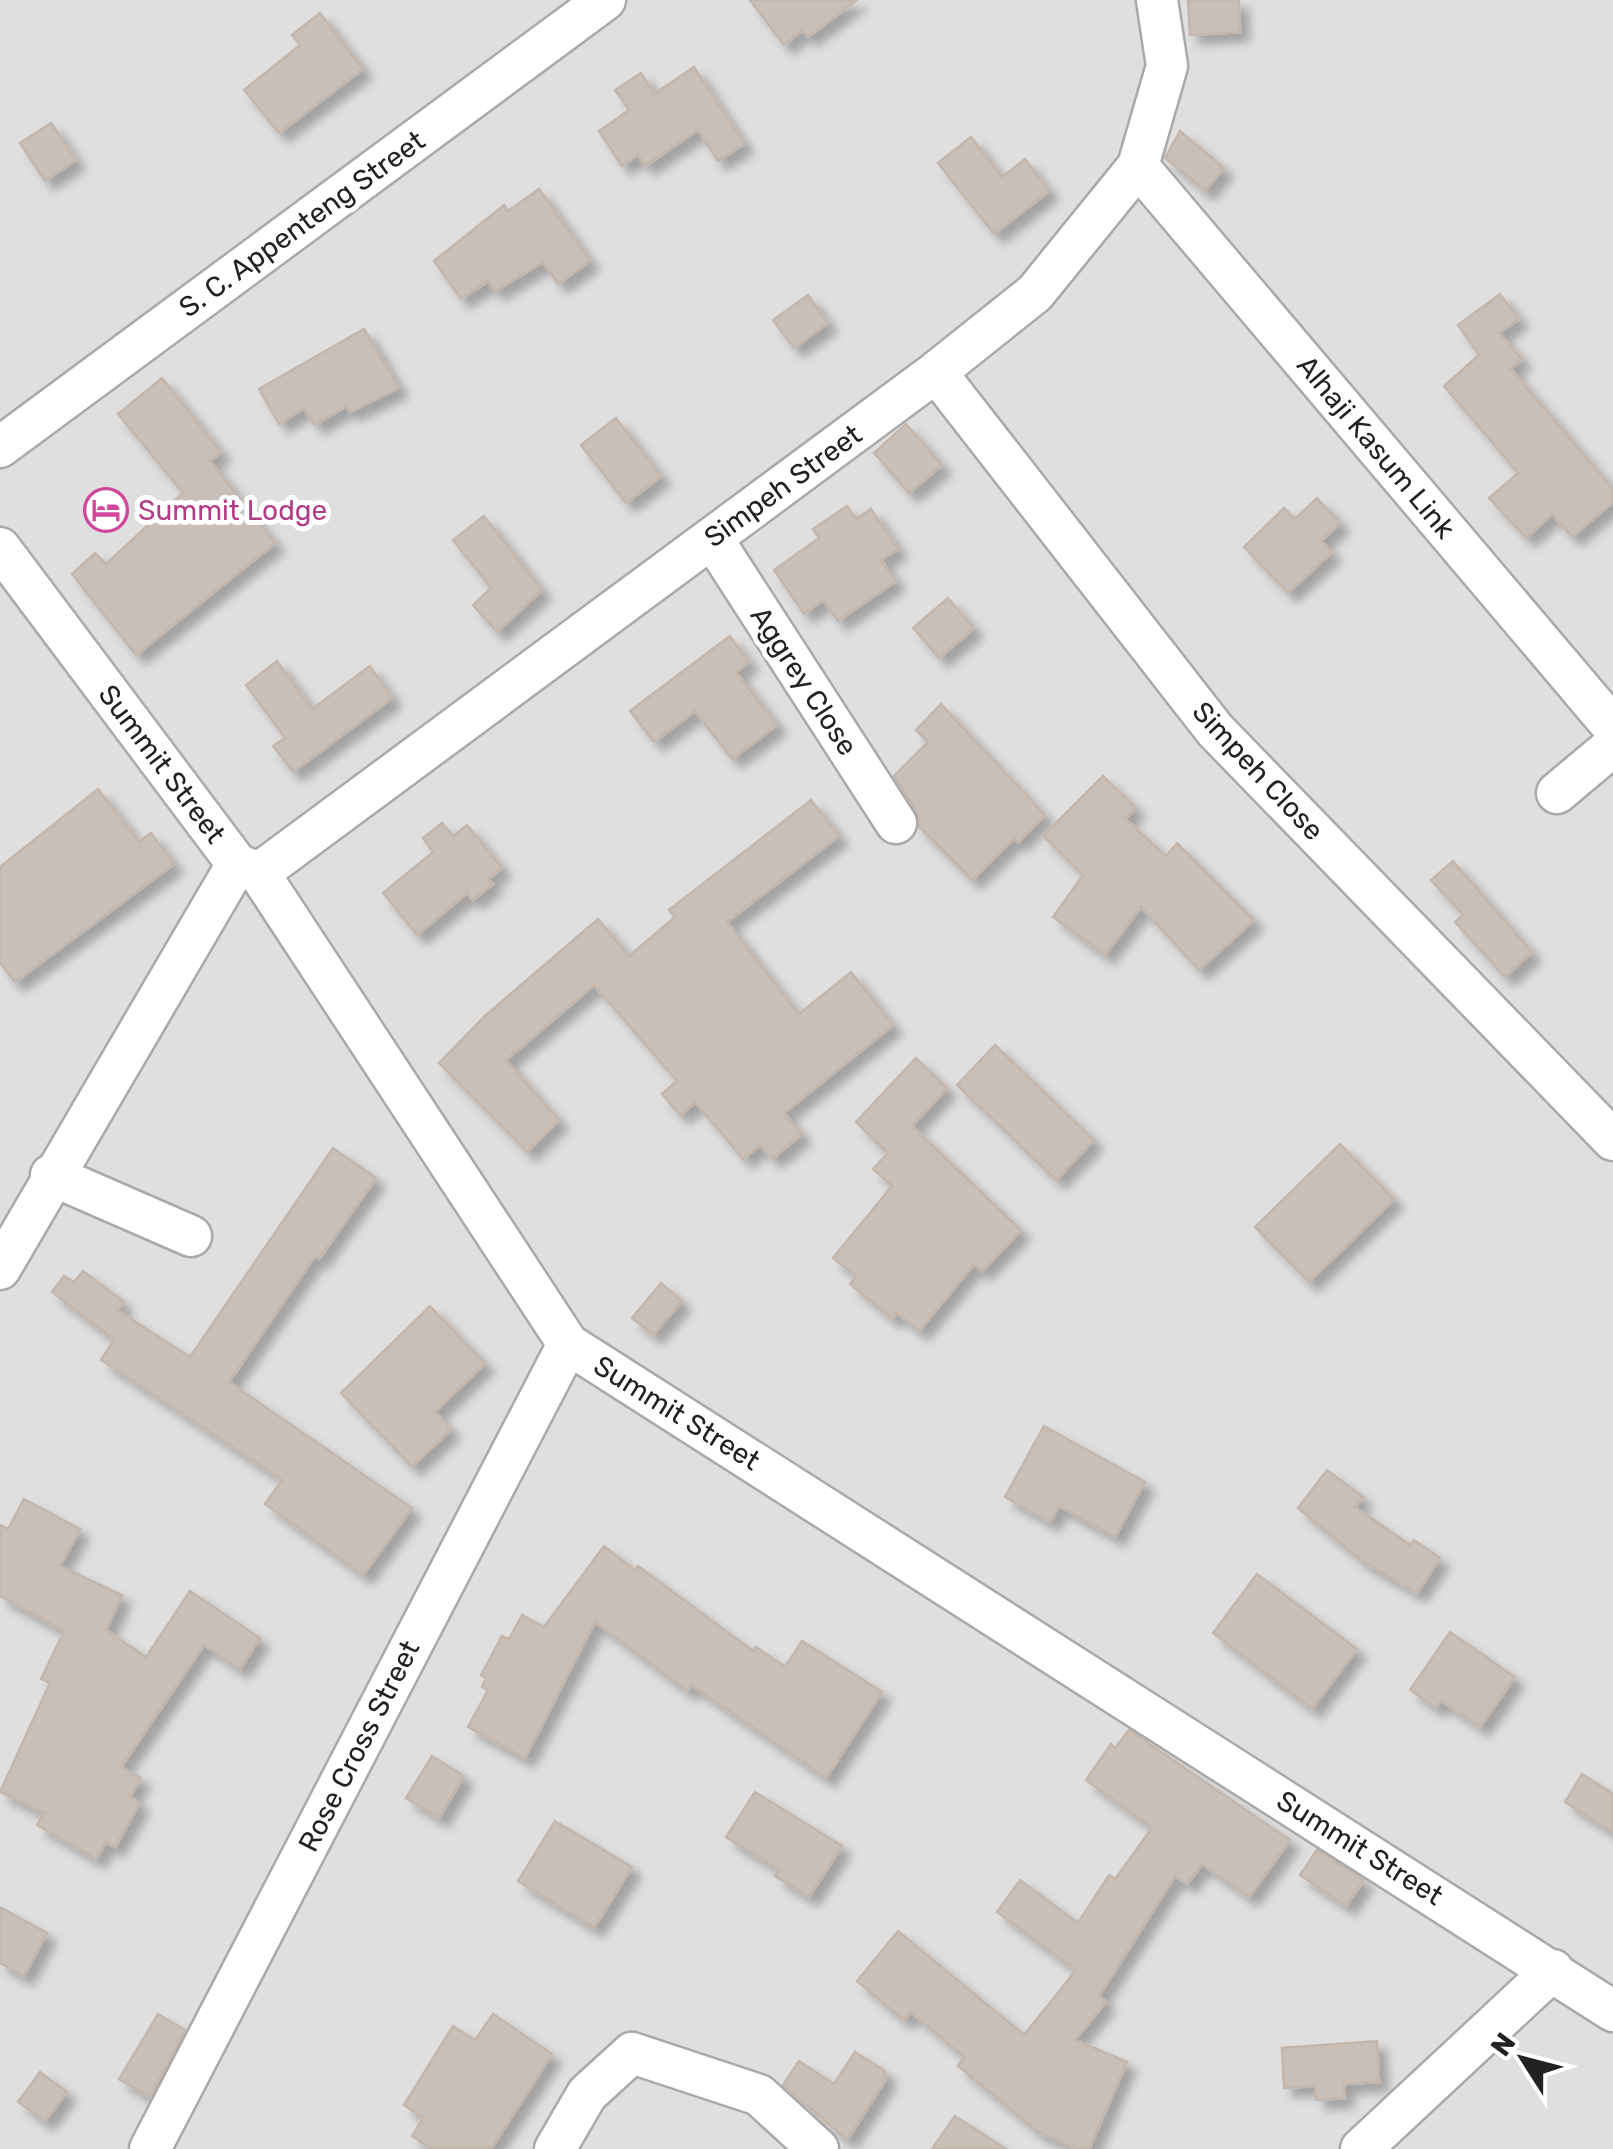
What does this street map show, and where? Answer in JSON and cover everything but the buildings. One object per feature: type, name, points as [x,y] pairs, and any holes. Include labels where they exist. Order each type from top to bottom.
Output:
[{"type":"street","name":"S. C. Appenteng Street","points":[[0,447],[605,0]]},
{"type":"street","name":"Simpeh Street","points":[[248,868],[712,538],[936,372],[1035,293],[1138,166],[1167,66],[1158,0]]},
{"type":"street","name":"Alhaji Kasum Link","points":[[1138,166],[1613,727]]},
{"type":"street","name":"Simpeh Close","points":[[936,372],[1215,730],[1613,1140]]},
{"type":"street","name":"Aggrey Close","points":[[712,538],[896,823]]},
{"type":"street","name":"Summit Street","points":[[0,548],[248,868],[568,1344],[1613,2011]]},
{"type":"street","points":[[1557,793],[1613,746]]},
{"type":"street","points":[[0,1269],[52,1175],[248,868]]},
{"type":"street","points":[[52,1175],[191,1236]]},
{"type":"street","name":"Rose Cross Street","points":[[150,2149],[568,1344]]},
{"type":"street","points":[[1361,2149],[1553,1970]]},
{"type":"street","points":[[555,2149],[587,2094],[632,2053],[760,2095],[818,2149]]},
{"type":"shaded area","points":[[0,0],[1613,0],[1613,2149],[0,2149]]},
{"type":"place","name":"Summit Lodge","points":[[106,510]]}]
